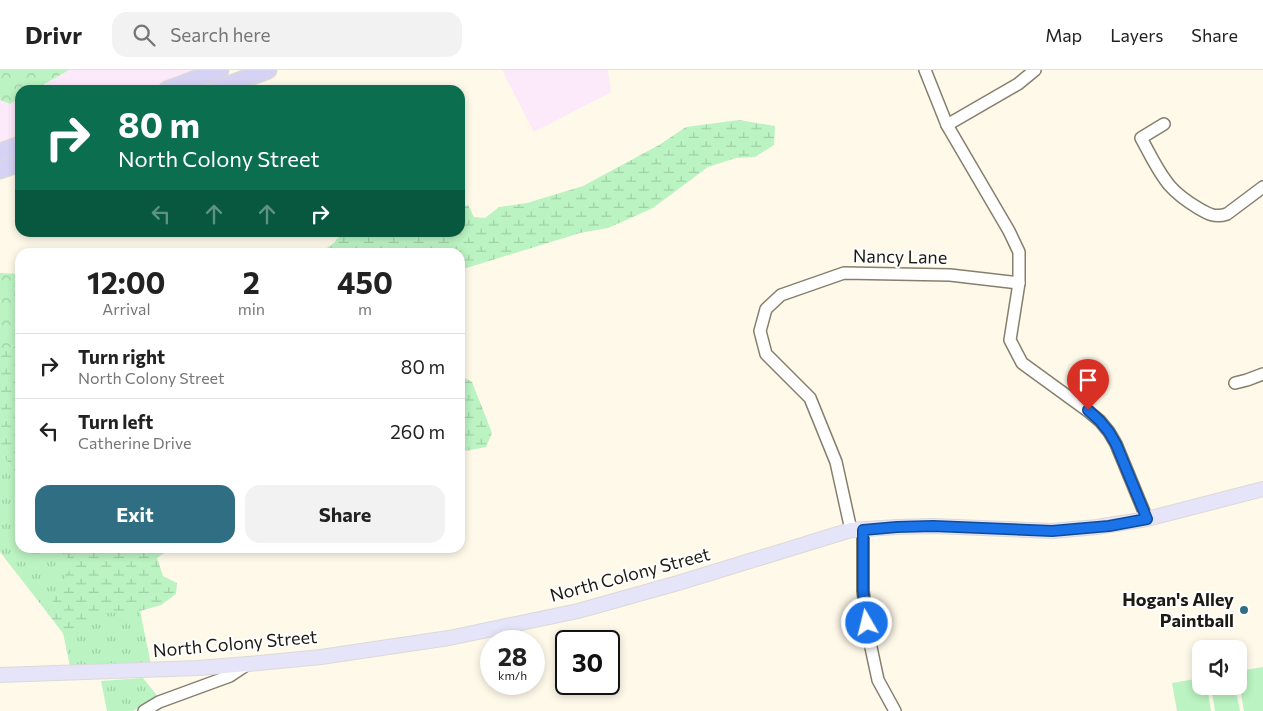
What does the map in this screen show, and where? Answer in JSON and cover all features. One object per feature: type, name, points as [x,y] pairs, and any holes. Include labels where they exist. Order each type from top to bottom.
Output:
[{"type":"highway","points":[[180,85],[220,70]]},
{"type":"highway","points":[[222,85],[236,76],[268,70]]},
{"type":"highway","points":[[0,152],[15,147]]},
{"type":"highway","points":[[0,170],[15,165]]},
{"type":"main road","name":"North Colony Street","points":[[0,675],[155,670],[321,657],[449,638],[578,611],[857,530],[933,526],[1052,531],[1105,526],[1147,519],[1263,489]]},
{"type":"street","points":[[924,70],[947,125],[1009,230],[1019,252],[1019,283],[1010,340],[1022,363],[1088,410],[1105,427],[1116,444],[1147,519]]},
{"type":"street","points":[[947,125],[1018,84],[1035,70]]},
{"type":"street","points":[[1164,124],[1141,138],[1170,185],[1188,202],[1209,214],[1220,216],[1227,214],[1263,187]]},
{"type":"street","name":"Nancy Lane","points":[[895,711],[878,680],[869,638],[857,530],[836,462],[810,398],[766,354],[760,331],[766,309],[781,295],[844,273],[950,275],[1019,283]]},
{"type":"street","points":[[1235,383],[1263,374]]},
{"type":"street","points":[[144,711],[159,702],[230,676],[248,664]]},
{"type":"shaded area","points":[[69,70],[198,70],[158,85],[43,85]]},
{"type":"shaded area","points":[[502,70],[608,70],[611,92],[534,132]]},
{"type":"shaded area","points":[[0,100],[10,104],[15,101],[15,138],[0,143]]},
{"type":"green space","points":[[0,70],[69,70],[43,85],[15,85],[15,101],[10,104],[0,100]]},
{"type":"green space","points":[[739,120],[775,126],[774,145],[755,157],[736,158],[708,167],[653,208],[608,228],[580,233],[465,268],[465,248],[327,248],[338,237],[465,237],[465,206],[468,205],[474,217],[485,218],[499,207],[527,203],[583,186],[659,145],[686,127]]},
{"type":"green space","points":[[0,273],[15,274],[15,282],[11,282],[15,317],[15,345],[9,348],[0,348]]},
{"type":"green space","points":[[11,282],[15,282],[15,317]]},
{"type":"green space","points":[[15,345],[15,473],[0,451],[0,348],[9,348]]},
{"type":"green space","points":[[465,378],[472,382],[492,433],[486,447],[465,451]]},
{"type":"green space","points":[[0,451],[15,473],[15,553],[89,553],[140,611],[151,664],[70,666],[63,633],[0,552]]},
{"type":"green space","points":[[66,553],[164,553],[157,558],[163,576],[177,583],[176,594],[161,605],[140,611],[107,613],[85,627],[73,639],[63,633],[47,612],[70,569]]},
{"type":"green space","points":[[1263,667],[1263,711],[1244,711],[1241,695],[1247,695],[1247,670]]},
{"type":"green space","points":[[143,678],[158,697],[133,711],[107,711],[101,681]]},
{"type":"green space","points":[[1192,680],[1192,695],[1208,695],[1211,711],[1177,711],[1172,683]]},
{"type":"green space","points":[[1212,695],[1237,695],[1240,711],[1215,711]]},
{"type":"place","name":"Hogan's Alley Paintball","points":[[1244,610]]},
{"type":"route","points":[[867,623],[863,591],[863,530],[933,526],[1052,531],[1109,526],[1147,519],[1116,444],[1100,421],[1088,410]]}]
